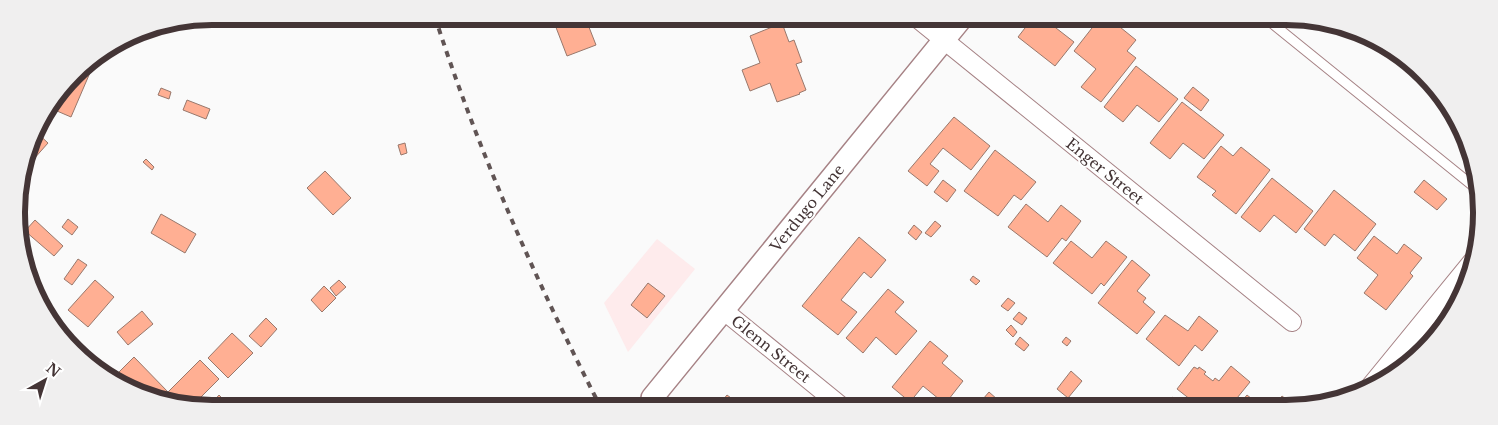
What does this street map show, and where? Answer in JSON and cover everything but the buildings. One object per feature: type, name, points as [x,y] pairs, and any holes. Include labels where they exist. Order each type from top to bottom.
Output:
[{"type":"street","name":"Enger Street","points":[[925,25],[1292,322]]},
{"type":"street","name":"Verdugo Lane","points":[[652,398],[956,25]]},
{"type":"street","points":[[1382,373],[1463,273]]},
{"type":"street","name":"Glenn Street","points":[[723,310],[834,400]]},
{"type":"lane","points":[[1274,25],[1470,184]]},
{"type":"shaded area","points":[[657,239],[695,269],[628,352],[604,303]]},
{"type":"railway","points":[[438,25],[489,166],[553,311],[597,400]]}]
